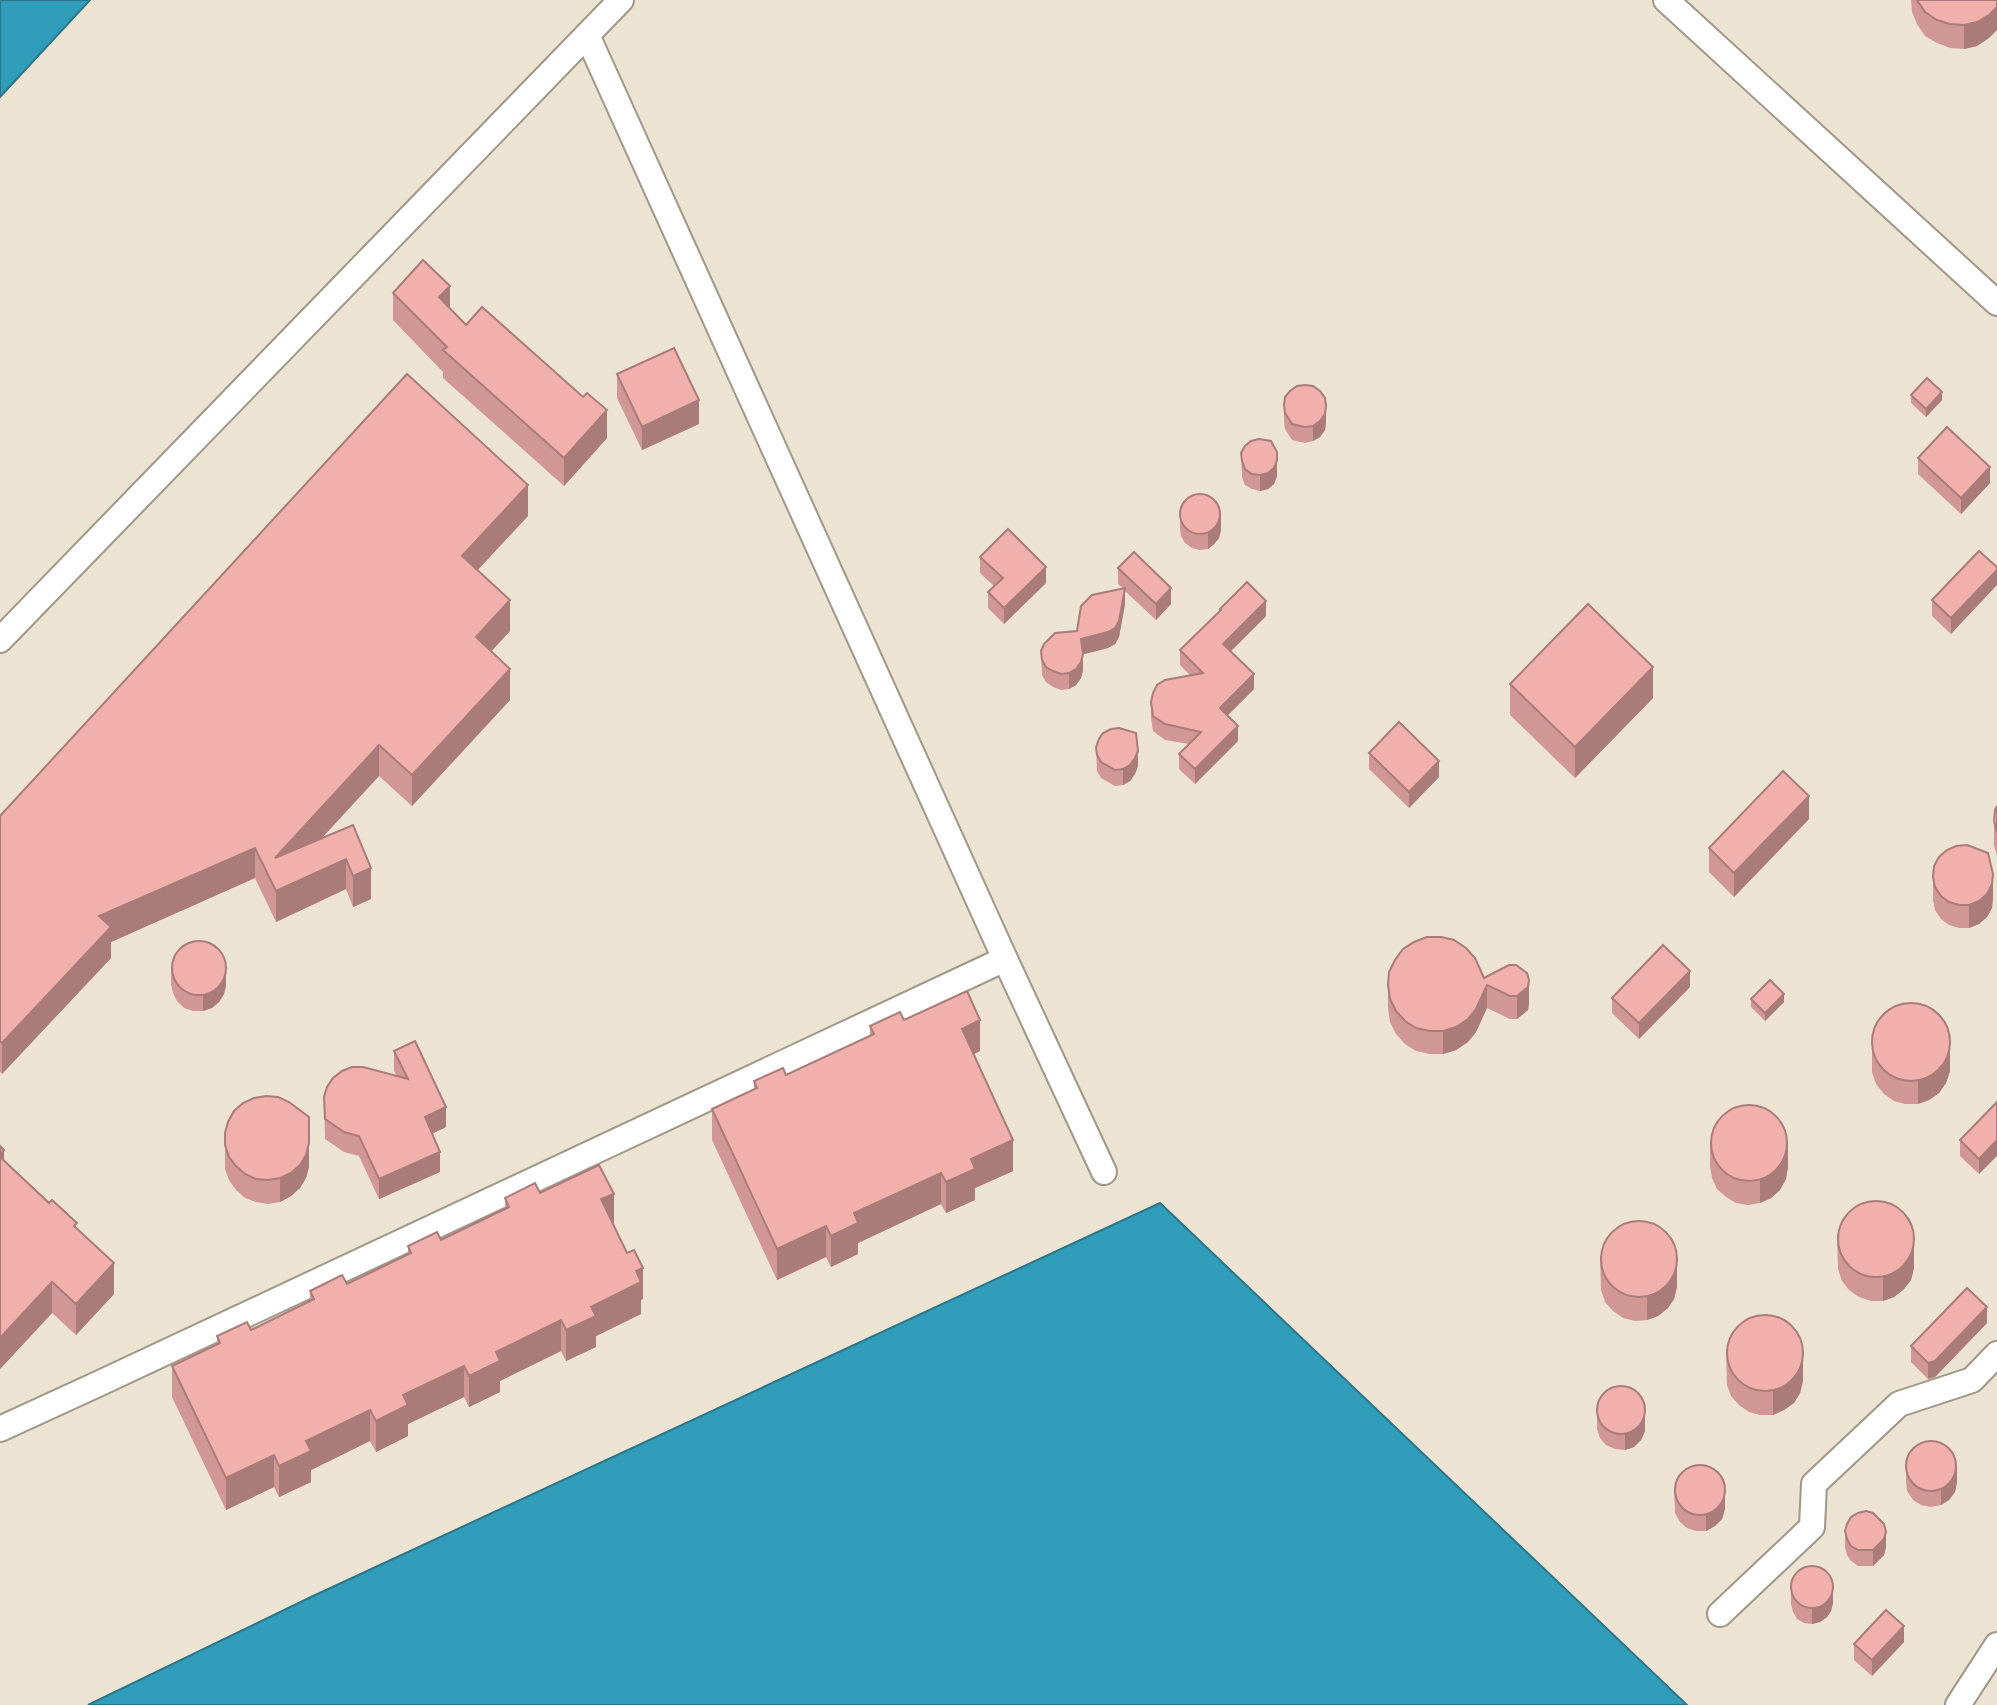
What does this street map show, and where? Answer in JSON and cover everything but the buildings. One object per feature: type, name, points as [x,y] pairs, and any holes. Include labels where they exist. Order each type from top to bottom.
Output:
[{"type":"street","points":[[0,640],[621,0]]},
{"type":"street","points":[[1666,0],[1997,303]]},
{"type":"street","points":[[587,35],[1104,1172]]},
{"type":"street","points":[[0,1429],[1005,959]]},
{"type":"street","points":[[1720,1614],[1812,1527],[1814,1484],[1899,1404],[1972,1380],[1997,1354]]},
{"type":"street","points":[[1958,1705],[1997,1645]]},
{"type":"water","points":[[0,0],[90,0],[0,97]]},
{"type":"water","points":[[1160,1203],[1687,1705],[88,1705],[311,1597]]}]
